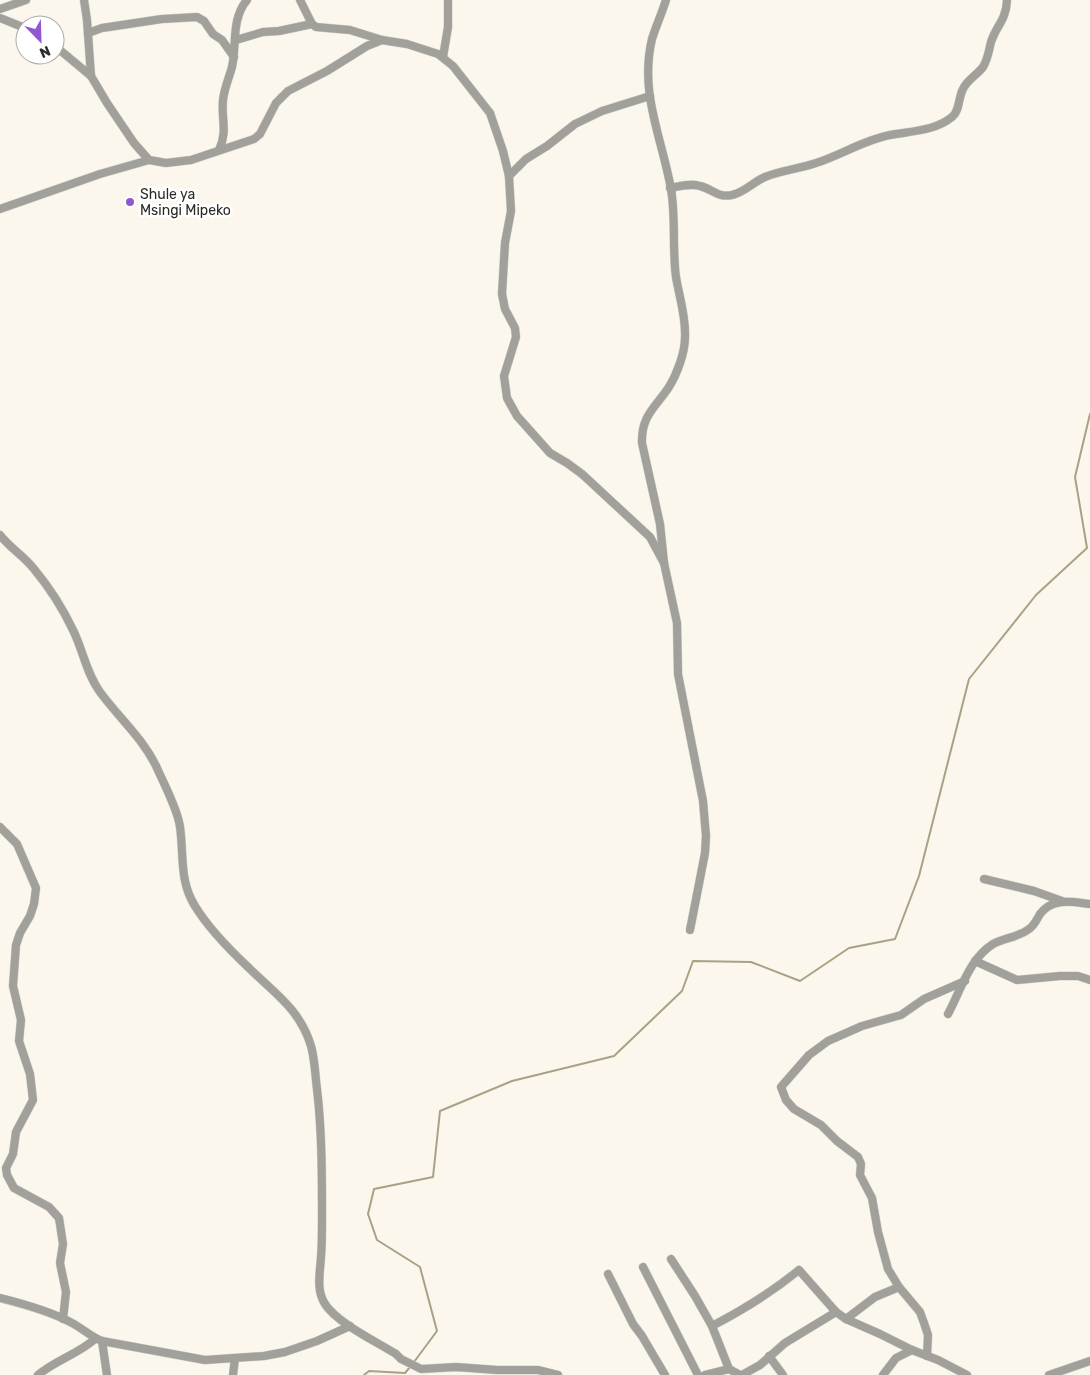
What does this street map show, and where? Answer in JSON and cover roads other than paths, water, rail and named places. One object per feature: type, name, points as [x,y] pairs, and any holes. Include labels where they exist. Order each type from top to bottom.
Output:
[{"type":"street","points":[[0,9],[26,0]]},
{"type":"street","points":[[84,0],[91,76]]},
{"type":"street","points":[[219,150],[225,135],[223,99],[234,57],[235,26],[248,0]]},
{"type":"street","points":[[300,0],[312,24],[316,27],[350,30],[382,40],[407,44],[443,57],[454,66],[490,114],[503,151],[509,176],[511,211],[505,242],[502,294],[505,309],[515,328],[516,336],[504,376],[507,398],[517,416],[550,453],[567,462],[582,474],[650,537],[664,563]]},
{"type":"street","points":[[443,57],[448,27],[448,0]]},
{"type":"street","points":[[666,0],[652,40],[649,62],[650,96],[673,204],[675,266],[684,314],[685,338],[683,352],[670,384],[648,414],[642,431],[644,459],[660,524],[664,563],[677,623],[678,674],[703,801],[706,853],[690,930]]},
{"type":"street","points":[[670,188],[689,185],[700,186],[722,196],[731,196],[746,190],[763,177],[819,162],[851,148],[889,135],[925,130],[950,118],[955,114],[963,89],[982,68],[986,60],[992,40],[1007,12],[1007,0]]},
{"type":"street","points":[[0,18],[15,24]]},
{"type":"street","points":[[88,33],[102,28],[162,19],[197,18],[204,21],[213,34],[222,40],[234,57]]},
{"type":"street","points":[[236,40],[263,32],[279,31],[312,24]]},
{"type":"street","points":[[0,209],[100,174],[149,160],[176,162],[191,160],[246,142],[260,134],[276,103],[294,87],[327,72],[367,46],[382,40]]},
{"type":"street","points":[[65,54],[91,76],[134,143],[149,160]]},
{"type":"street","points":[[509,176],[526,159],[547,146],[575,124],[602,111],[650,96]]},
{"type":"street","points":[[0,535],[5,542],[22,555],[35,569],[73,630],[89,674],[99,691],[146,747],[180,824],[186,890],[195,906],[248,967],[292,1008],[310,1044],[314,1060],[320,1112],[322,1218],[319,1281],[325,1304],[334,1314],[350,1326],[421,1369],[456,1367],[538,1370],[558,1375]]},
{"type":"street","points":[[0,828],[17,844],[34,883],[36,895],[30,916],[20,933],[16,945],[13,986],[21,1020],[18,1041],[30,1074],[34,1100],[18,1125],[13,1154],[6,1168],[7,1175],[14,1188],[49,1207],[59,1218],[63,1244],[60,1263],[66,1292],[63,1319]]},
{"type":"street","points":[[984,879],[1034,891],[1062,901],[1090,904]]},
{"type":"street","points":[[948,1014],[975,961],[982,952],[994,944],[1029,930],[1045,909],[1062,901]]},
{"type":"street","points":[[975,961],[1017,980],[1060,976],[1078,976],[1090,980]]},
{"type":"street","points":[[927,1356],[928,1336],[920,1312],[899,1286],[888,1268],[884,1257],[872,1198],[860,1175],[861,1164],[858,1157],[837,1141],[821,1125],[794,1109],[786,1100],[780,1087],[809,1055],[828,1042],[862,1026],[901,1015],[924,999],[965,981]]},
{"type":"street","points":[[671,1258],[712,1326],[729,1369]]},
{"type":"street","points":[[643,1267],[698,1375]]},
{"type":"street","points":[[712,1326],[739,1313],[799,1270],[836,1312],[958,1373],[967,1375]]},
{"type":"street","points":[[608,1274],[633,1324],[664,1375]]},
{"type":"street","points":[[846,1318],[875,1297],[899,1286]]},
{"type":"street","points":[[0,1298],[72,1322],[99,1340],[205,1360],[285,1352],[317,1341],[350,1326]]},
{"type":"street","points":[[705,1375],[729,1369],[741,1375],[754,1370],[785,1343],[836,1312]]},
{"type":"street","points":[[38,1375],[57,1361],[99,1340]]},
{"type":"street","points":[[99,1340],[107,1375]]},
{"type":"street","points":[[896,1358],[897,1342]]},
{"type":"street","points":[[884,1375],[896,1358],[912,1350]]},
{"type":"street","points":[[769,1356],[783,1375]]},
{"type":"street","points":[[233,1375],[235,1358]]},
{"type":"street","points":[[1049,1375],[1090,1361]]},
{"type":"waterway","points":[[414,1362],[437,1331],[420,1267],[377,1240],[368,1214],[374,1189],[433,1177],[440,1111],[512,1081],[614,1056],[682,991],[693,961],[751,962],[800,981],[849,948],[895,939],[919,876],[969,679],[1036,595],[1087,548],[1075,477],[1090,414]]},
{"type":"waterway","points":[[364,1375],[369,1371],[405,1373],[410,1367]]},
{"type":"place","name":"Shule ya Msingi Mipeko","points":[[130,202]]}]
